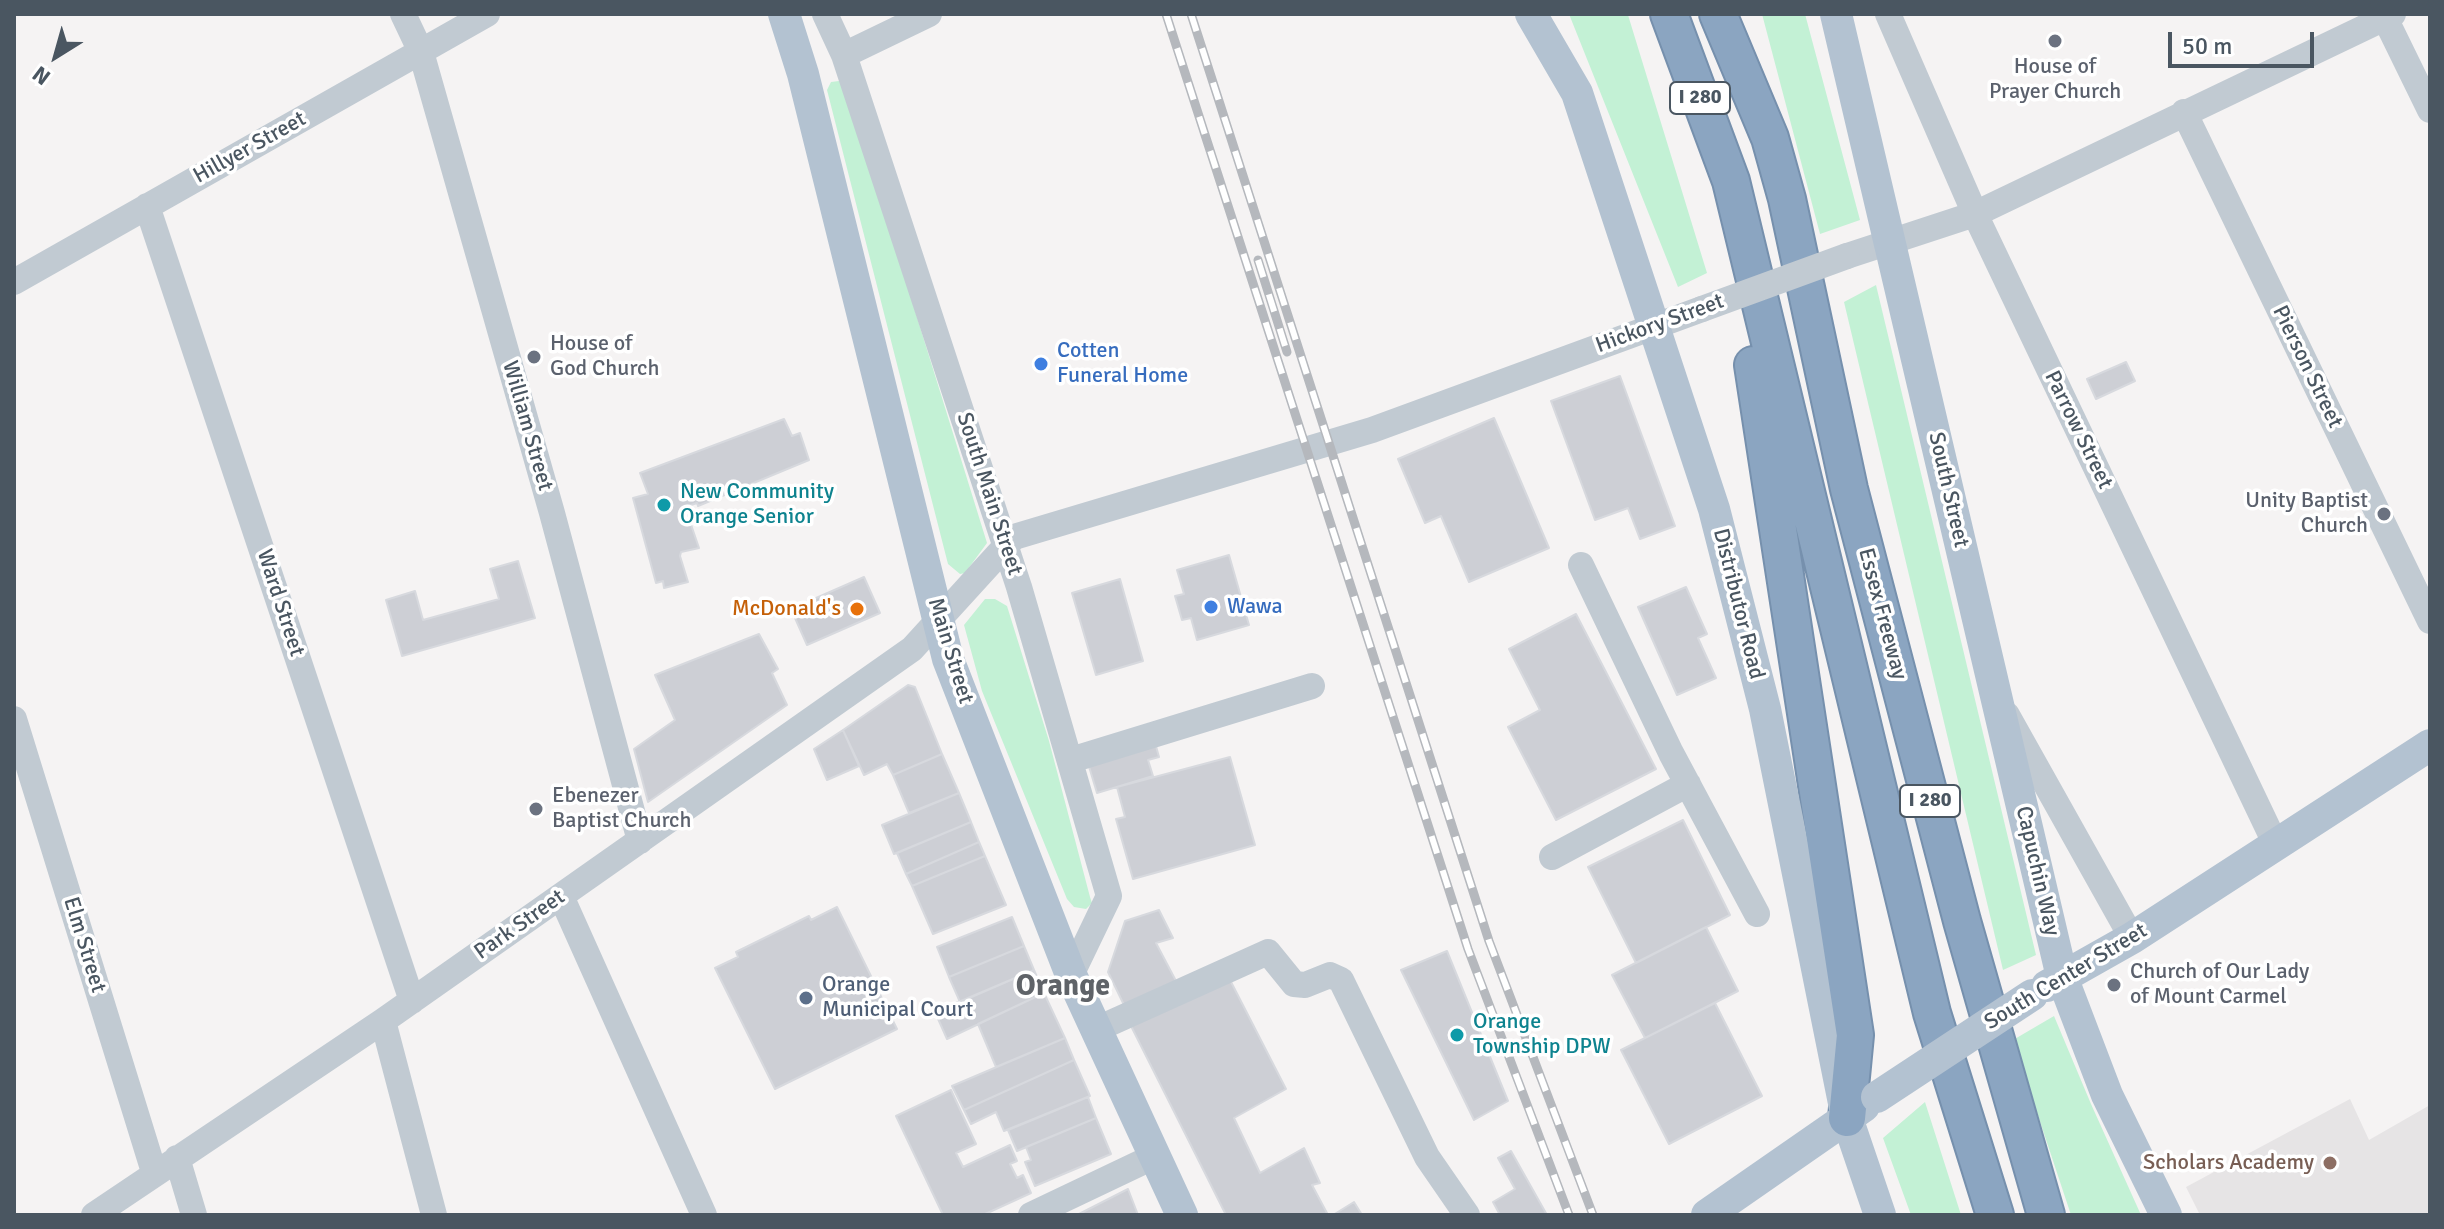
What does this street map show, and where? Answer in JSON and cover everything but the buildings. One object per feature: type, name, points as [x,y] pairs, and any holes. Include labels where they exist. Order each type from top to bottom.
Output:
[{"type":"highway","name":"Essex Freeway","points":[[1669,14],[1731,181],[1932,1013],[1995,1215]]},
{"type":"highway","name":"Essex Freeway","points":[[1718,14],[1770,138],[1787,199],[1849,489],[1962,921],[2046,1215]]},
{"type":"highway","points":[[1743,14],[1770,138]]},
{"type":"highway","points":[[1731,181],[1756,385],[1855,1035],[1847,1118]]},
{"type":"main road","name":"Main Street","points":[[784,14],[803,74],[922,548],[937,624],[1071,975],[1182,1215]]},
{"type":"main road","name":"Distributor Road","points":[[1531,14],[1577,93],[1714,509],[1765,709],[1847,1118],[1880,1215]]},
{"type":"main road","name":"South Street","points":[[1836,14],[1998,698]]},
{"type":"main road","name":"Capuchin Way","points":[[1998,698],[2062,977],[2107,1095],[2166,1215]]},
{"type":"main road","name":"South Center Street","points":[[1721,1211],[1877,1097],[2032,995],[2132,938],[2430,745]]},
{"type":"street","name":"William Street","points":[[403,14],[421,52],[552,513],[640,841]]},
{"type":"street","name":"Hillyer Street","points":[[14,282],[487,14]]},
{"type":"street","name":"South Main Street","points":[[825,14],[844,55],[1005,546],[1109,896],[1071,975]]},
{"type":"street","points":[[844,55],[929,14]]},
{"type":"street","name":"Parrow Street","points":[[1888,14],[1975,214],[2275,843]]},
{"type":"street","name":"Hickory Street","points":[[937,624],[1014,537],[1372,430],[1654,325],[1889,241],[1975,214],[2389,16]]},
{"type":"street","points":[[2389,16],[2430,110]]},
{"type":"street","name":"Pierson Street","points":[[2184,112],[2430,621]]},
{"type":"street","name":"Ward Street","points":[[147,206],[412,1001]]},
{"type":"street","points":[[1581,565],[1688,784],[1757,914]]},
{"type":"street","name":"Park Street","points":[[94,1215],[412,1001],[912,649],[937,624]]},
{"type":"street","points":[[1071,760],[1312,686]]},
{"type":"street","name":"South Street","points":[[1998,698],[2132,938]]},
{"type":"street","name":"Elm Street","points":[[14,719],[154,1172]]},
{"type":"street","points":[[1552,857],[1688,784]]},
{"type":"street","points":[[561,896],[704,1215]]},
{"type":"street","points":[[1095,1030],[1268,952],[1294,984],[1305,985],[1330,975],[1341,980],[1427,1157],[1467,1215]]},
{"type":"street","points":[[383,1021],[434,1215]]},
{"type":"street","points":[[1031,1215],[1155,1156]]},
{"type":"street","points":[[177,1158],[194,1215]]},
{"type":"shaded area","name":"Scholars Academy","points":[[2350,1099],[2369,1140],[2430,1105],[2430,1215],[2200,1215],[2186,1187]]},
{"type":"green space","points":[[1569,14],[1628,15],[1707,273],[1678,287]]},
{"type":"green space","points":[[1762,14],[1805,14],[1860,220],[1820,234]]},
{"type":"green space","points":[[839,81],[845,85],[987,543],[965,573],[960,574],[948,564],[827,90],[831,82]]},
{"type":"green space","points":[[1876,285],[2036,955],[2003,970],[1844,302]]},
{"type":"green space","points":[[985,599],[995,599],[1007,606],[1049,741],[1092,903],[1086,909],[1074,907],[1067,899],[982,691],[964,625]]},
{"type":"green space","points":[[2054,1016],[2141,1215],[2071,1215],[2013,1040]]},
{"type":"green space","points":[[1925,1102],[1961,1215],[1911,1215],[1883,1138]]},
{"type":"railway","points":[[1166,14],[1468,949],[1569,1215]]},
{"type":"railway","points":[[1191,14],[1489,941],[1593,1215]]},
{"type":"railway","points":[[1258,260],[1287,352]]},
{"type":"place","name":"House of Prayer Church","points":[[2055,41]]},
{"type":"place","name":"House of God Church","points":[[534,357]]},
{"type":"place","name":"Cotten Funeral Home","points":[[1041,364]]},
{"type":"place","name":"New Community Orange Senior","points":[[664,505]]},
{"type":"place","name":"Unity Baptist Church","points":[[2384,514]]},
{"type":"place","name":"Wawa","points":[[1211,607]]},
{"type":"place","name":"McDonald's","points":[[857,609]]},
{"type":"place","name":"Ebenezer Baptist Church","points":[[536,809]]},
{"type":"place","name":"Church of Our Lady of Mount Carmel","points":[[2114,985]]},
{"type":"place","name":"Orange Municipal Court","points":[[806,998]]},
{"type":"place","name":"Orange Township DPW","points":[[1457,1035]]},
{"type":"place","name":"Scholars Academy","points":[[2330,1163]]},
{"type":"district","name":"Orange","points":[[1063,987]]}]
